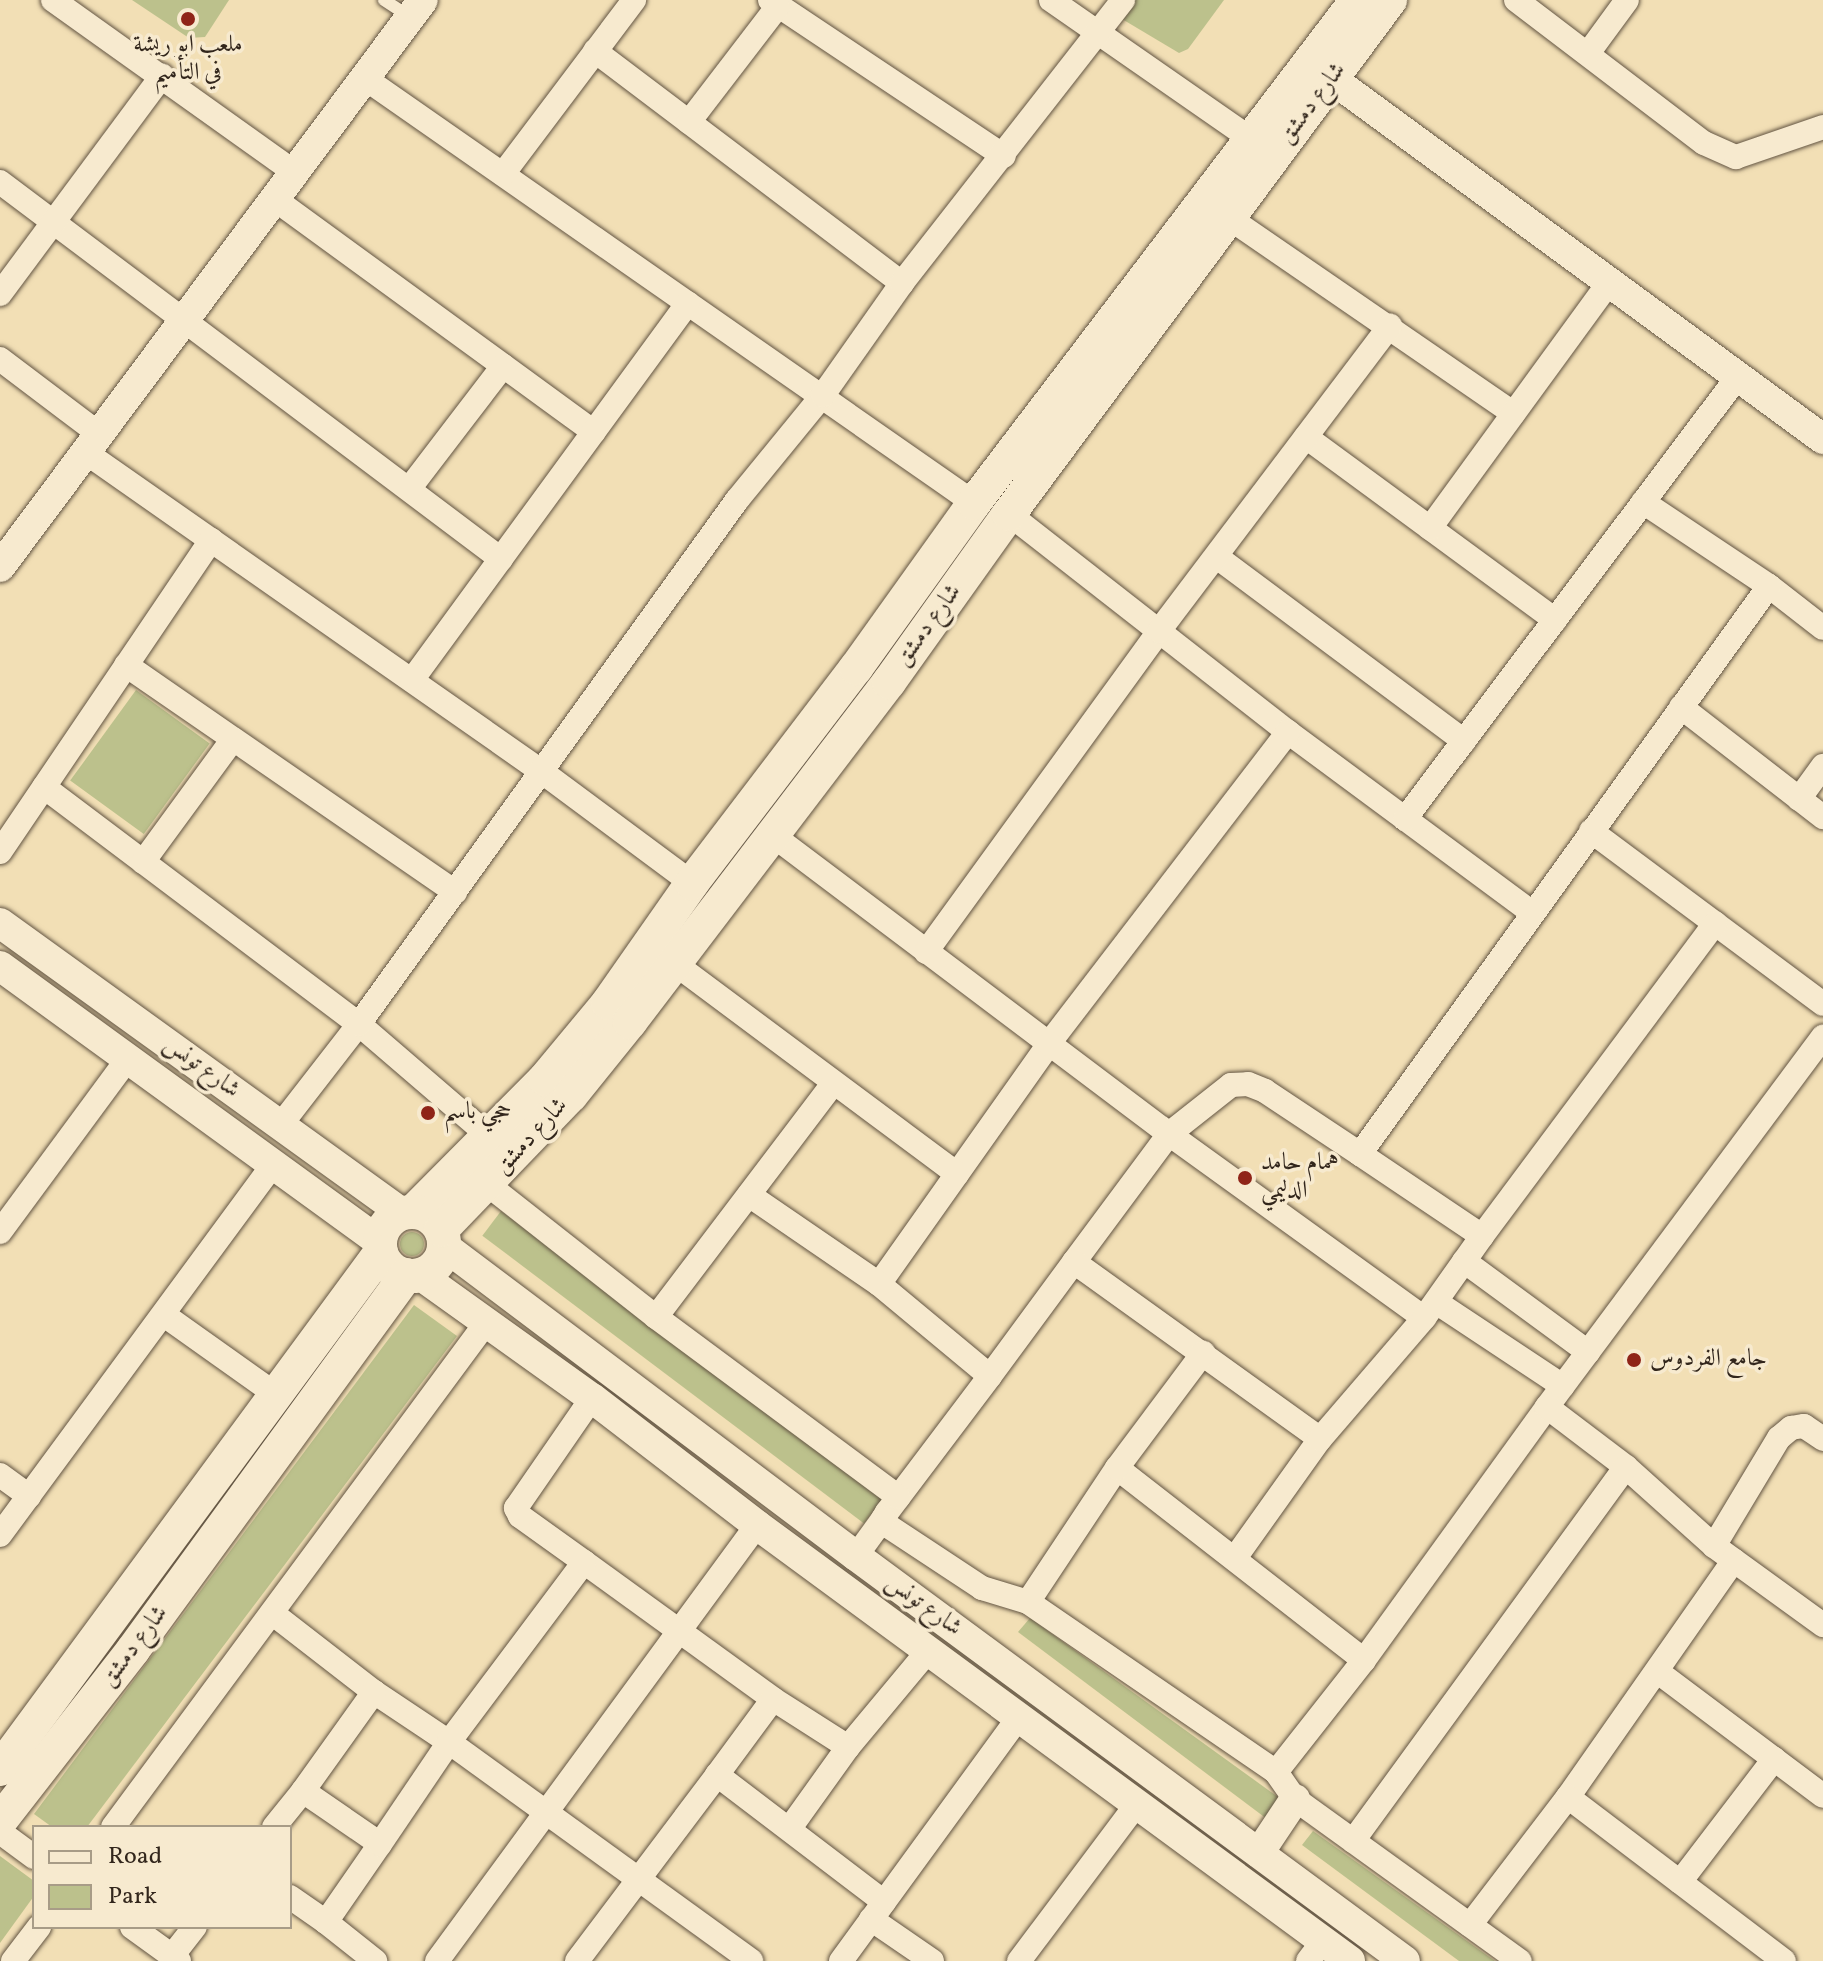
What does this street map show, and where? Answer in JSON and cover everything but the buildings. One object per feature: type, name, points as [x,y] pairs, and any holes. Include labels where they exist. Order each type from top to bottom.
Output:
[{"type":"main road","name":"شارع دمشق","points":[[426,1225],[489,1136],[577,1042],[692,883],[856,668],[974,503],[1357,0]]},
{"type":"main road","name":"شارع دمشق","points":[[426,1225],[487,1184],[601,1060],[889,682],[1009,514],[1390,0]]},
{"type":"main road","points":[[387,1224],[426,1225],[437,1264],[413,1275],[390,1268],[380,1247],[387,1224]]},
{"type":"main road","name":"شارع دمشق","points":[[0,1769],[278,1396],[380,1247]]},
{"type":"main road","name":"شارع دمشق","points":[[0,1821],[133,1650],[413,1275]]},
{"type":"main road","points":[[105,1630],[133,1650]]},
{"type":"street","points":[[53,0],[293,171]]},
{"type":"street","points":[[503,174],[634,0]]},
{"type":"street","points":[[1051,0],[1251,139]]},
{"type":"street","points":[[280,1126],[359,1024],[737,500],[823,395],[902,283],[1123,0]]},
{"type":"street","points":[[1516,0],[1589,52],[1704,143],[1736,157],[1823,127]]},
{"type":"street","points":[[1589,52],[1627,0]]},
{"type":"street","points":[[689,122],[774,3],[1004,156]]},
{"type":"street","points":[[0,567],[417,8]]},
{"type":"street","points":[[595,51],[902,283]]},
{"type":"street","points":[[0,294],[162,76]]},
{"type":"street","points":[[363,77],[974,503]]},
{"type":"street","points":[[1332,79],[1823,439]]},
{"type":"street","points":[[0,182],[185,318],[501,559]]},
{"type":"street","points":[[273,198],[594,432]]},
{"type":"street","points":[[1229,218],[1513,413]]},
{"type":"street","points":[[1430,528],[1610,281]]},
{"type":"street","points":[[412,680],[688,303]]},
{"type":"street","points":[[926,952],[1159,631],[1390,326]]},
{"type":"street","points":[[0,359],[92,443],[211,540],[541,771],[692,883]]},
{"type":"street","points":[[409,489],[503,366]]},
{"type":"street","points":[[1405,819],[1739,375]]},
{"type":"street","points":[[1306,437],[1555,620]]},
{"type":"street","points":[[1643,502],[1769,586],[1823,628]]},
{"type":"street","points":[[1009,514],[1288,732],[1531,912]]},
{"type":"street","points":[[0,852],[211,540]]},
{"type":"street","points":[[1217,557],[1464,741]]},
{"type":"street","points":[[1360,1154],[1531,912],[1769,586]]},
{"type":"street","points":[[126,665],[455,892]]},
{"type":"street","points":[[1681,707],[1823,817]]},
{"type":"street","points":[[879,1284],[1049,1044],[1288,732]]},
{"type":"street","points":[[143,862],[233,739]]},
{"type":"street","points":[[1799,799],[1823,766]]},
{"type":"street","points":[[44,787],[359,1024],[489,1136]]},
{"type":"street","points":[[1591,831],[1823,1004]]},
{"type":"street","points":[[771,834],[1169,1134],[1430,1310],[1563,1386]]},
{"type":"street","name":"شارع تونس","points":[[0,923],[280,1126],[426,1225],[856,1556],[1405,1961]]},
{"type":"street","points":[[1235,1558],[1320,1439],[1430,1310],[1715,923]]},
{"type":"street","points":[[674,963],[957,1174]]},
{"type":"street","name":"شارع تونس","points":[[0,966],[274,1164],[380,1247]]},
{"type":"street","points":[[1276,1772],[1364,1660],[1547,1407],[1823,1037]]},
{"type":"street","points":[[0,1232],[127,1060]]},
{"type":"street","points":[[656,1317],[833,1084]]},
{"type":"street","points":[[856,1556],[1169,1134],[1231,1085],[1248,1084],[1265,1091],[1482,1236]]},
{"type":"street","points":[[0,1535],[274,1164]]},
{"type":"street","points":[[487,1184],[656,1317],[898,1497]]},
{"type":"street","points":[[749,1195],[879,1284],[990,1376]]},
{"type":"street","points":[[1464,1261],[1588,1352]]},
{"type":"street","points":[[1074,1262],[1320,1439]]},
{"type":"street","name":"شارع تونس","points":[[413,1275],[592,1398],[757,1525],[1137,1804],[1316,1951],[1350,1961]]},
{"type":"street","points":[[164,1315],[278,1396]]},
{"type":"street","points":[[114,1825],[486,1323]]},
{"type":"street","points":[[1028,1602],[1117,1468],[1203,1353]]},
{"type":"street","points":[[592,1398],[516,1508],[520,1516],[773,1699],[848,1747]]},
{"type":"street","points":[[1547,1407],[1626,1467],[1714,1546],[1823,1625]]},
{"type":"street","points":[[1714,1546],[1779,1438],[1791,1428],[1804,1426],[1823,1439]]},
{"type":"street","points":[[1353,1841],[1626,1467]]},
{"type":"street","points":[[1117,1468],[1364,1660]]},
{"type":"street","points":[[0,1475],[29,1496]]},
{"type":"street","points":[[883,1519],[904,1540],[982,1588],[1028,1602],[1276,1772],[1295,1799],[1520,1961]]},
{"type":"street","points":[[437,1961],[544,1811],[757,1525]]},
{"type":"street","points":[[1470,1925],[1568,1797],[1734,1560]]},
{"type":"street","points":[[326,1922],[449,1742],[584,1562]]},
{"type":"street","points":[[272,1613],[374,1692],[449,1742],[751,1961]]},
{"type":"street","points":[[790,1828],[848,1747],[928,1651]]},
{"type":"street","points":[[1658,1672],[1823,1796]]},
{"type":"street","points":[[276,1825],[374,1692]]},
{"type":"street","points":[[577,1961],[640,1881],[773,1699]]},
{"type":"street","points":[[841,1961],[1019,1717]]},
{"type":"street","points":[[1680,1882],[1774,1759]]},
{"type":"street","points":[[717,1775],[790,1828],[932,1961]]},
{"type":"street","points":[[303,1791],[380,1844]]},
{"type":"street","points":[[1568,1797],[1784,1961]]},
{"type":"street","points":[[1259,1853],[1295,1799]]},
{"type":"street","points":[[1019,1961],[1137,1804]]},
{"type":"street","points":[[0,1832],[32,1856]]},
{"type":"street","points":[[292,1898],[375,1961]]},
{"type":"street","points":[[13,1961],[37,1929]]},
{"type":"street","points":[[135,1929],[176,1958],[194,1929]]},
{"type":"lane","points":[[384,0],[417,8]]},
{"type":"green space","name":"ملعب ابو ريشة في التأميم","points":[[132,0],[229,0],[205,37],[189,38]]},
{"type":"green space","points":[[1121,0],[1224,0],[1188,49],[1179,53],[1122,19]]},
{"type":"green space","points":[[136,690],[210,743],[144,834],[70,781]]},
{"type":"green space","points":[[501,1211],[883,1499],[864,1523],[482,1236]]},
{"type":"green space","points":[[412,1232],[421,1235],[424,1244],[421,1253],[412,1256],[403,1253],[400,1244],[403,1235]]},
{"type":"green space","points":[[414,1305],[457,1336],[89,1825],[49,1825],[34,1814]]},
{"type":"green space","points":[[1030,1618],[1278,1797],[1267,1819],[1018,1632]]},
{"type":"green space","points":[[1313,1831],[1495,1961],[1459,1961],[1302,1845]]},
{"type":"green space","points":[[0,1856],[32,1880],[32,1899],[0,1943]]},
{"type":"place","name":"ملعب ابو ريشة في التأميم","points":[[188,19]]},
{"type":"place","name":"حجي باسم","points":[[428,1113]]},
{"type":"place","name":"همام حامد الدليمي","points":[[1245,1178]]},
{"type":"place","name":"جامع الفردوس","points":[[1634,1360]]}]
